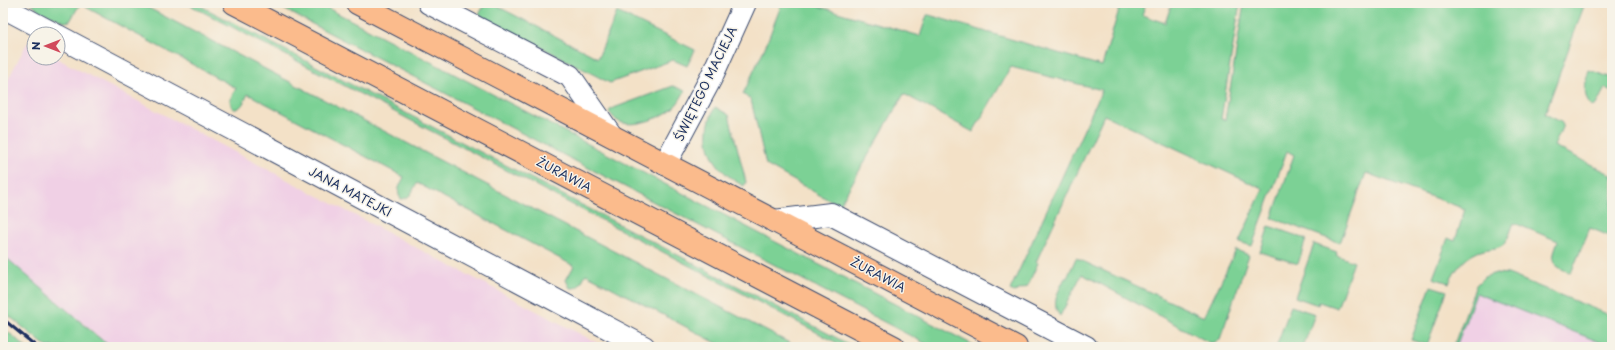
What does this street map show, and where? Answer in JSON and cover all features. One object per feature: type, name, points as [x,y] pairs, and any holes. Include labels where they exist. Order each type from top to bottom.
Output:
[{"type":"main road","name":"ŻURAWIA","points":[[234,3],[894,347]]},
{"type":"main road","name":"ŻURAWIA","points":[[357,3],[1016,347]]},
{"type":"street","points":[[429,3],[570,76],[611,135]]},
{"type":"street","name":"ŚWIĘTEGO MACIEJA","points":[[665,164],[711,78],[745,3]]},
{"type":"street","points":[[3,7],[39,26]]},
{"type":"street","name":"JANA MATEJKI","points":[[66,40],[644,347]]},
{"type":"street","points":[[774,221],[831,214],[1086,347]]},
{"type":"shaded area","points":[[26,45],[26,66],[66,66],[66,63],[605,347],[111,347],[3,255],[3,89]]},
{"type":"shaded area","points":[[1476,292],[1612,347],[1456,347]]},
{"type":"green space","points":[[30,3],[139,3],[797,347],[724,347],[586,274],[579,286],[570,288],[566,280],[574,266],[417,183],[407,198],[401,199],[399,196],[399,190],[404,177],[248,94],[241,107],[233,109],[231,106],[231,101],[236,88],[80,4],[70,21],[65,22],[40,11]]},
{"type":"green space","points":[[186,3],[195,3],[854,347],[845,347]]},
{"type":"green space","points":[[272,3],[318,3],[977,347],[932,347]]},
{"type":"green space","points":[[485,3],[491,3],[598,58],[617,12],[695,50],[687,66],[673,60],[610,83],[479,15]]},
{"type":"green space","points":[[782,3],[816,3],[817,6],[920,36],[927,15],[929,15],[1102,66],[1121,3],[1146,3],[1142,15],[1165,23],[1172,3],[1240,3],[1221,119],[1225,120],[1244,3],[1585,3],[1545,114],[1561,122],[1563,125],[1554,146],[1612,175],[1612,237],[1590,228],[1571,273],[1559,267],[1554,262],[1553,258],[1558,241],[1514,223],[1508,239],[1503,245],[1478,252],[1467,258],[1455,272],[1449,283],[1433,278],[1448,238],[1455,241],[1465,209],[1366,173],[1340,243],[1272,218],[1294,155],[1287,151],[1252,246],[1239,242],[1263,189],[1104,115],[1036,262],[1038,263],[1027,287],[1014,292],[1010,290],[1102,90],[1011,67],[973,132],[904,94],[840,204],[825,198],[766,165],[751,100],[743,94],[766,45]]},
{"type":"green space","points":[[1589,70],[1612,78],[1612,91],[1605,88],[1596,105],[1592,107],[1587,99],[1585,89]]},
{"type":"green space","points":[[673,86],[685,91],[678,103],[672,109],[654,119],[631,124],[624,123],[615,119],[609,112],[611,109]]},
{"type":"green space","points":[[715,107],[729,115],[746,182],[744,186],[724,172],[716,163],[711,153],[708,142],[708,131],[710,119]]},
{"type":"green space","points":[[1269,226],[1306,239],[1298,264],[1260,252]]},
{"type":"green space","points":[[1314,244],[1337,252],[1336,255],[1354,262],[1337,308],[1319,302],[1318,305],[1295,297]]},
{"type":"green space","points":[[1236,250],[1249,255],[1220,339],[1213,343],[1208,342],[1082,274],[1060,316],[1057,311],[1056,297],[1076,258],[1204,317]]},
{"type":"green space","points":[[3,255],[111,347],[47,347],[3,311]]},
{"type":"green space","points":[[1496,273],[1508,274],[1612,316],[1612,347],[1476,293],[1456,347],[1453,347],[1476,285],[1484,277]]},
{"type":"green space","points":[[1431,286],[1447,291],[1427,345],[1411,340]]},
{"type":"green space","points":[[1291,306],[1315,314],[1303,347],[1276,347]]},
{"type":"green space","points":[[3,328],[26,347],[3,347]]},
{"type":"railway","points":[[3,319],[37,347]]}]
